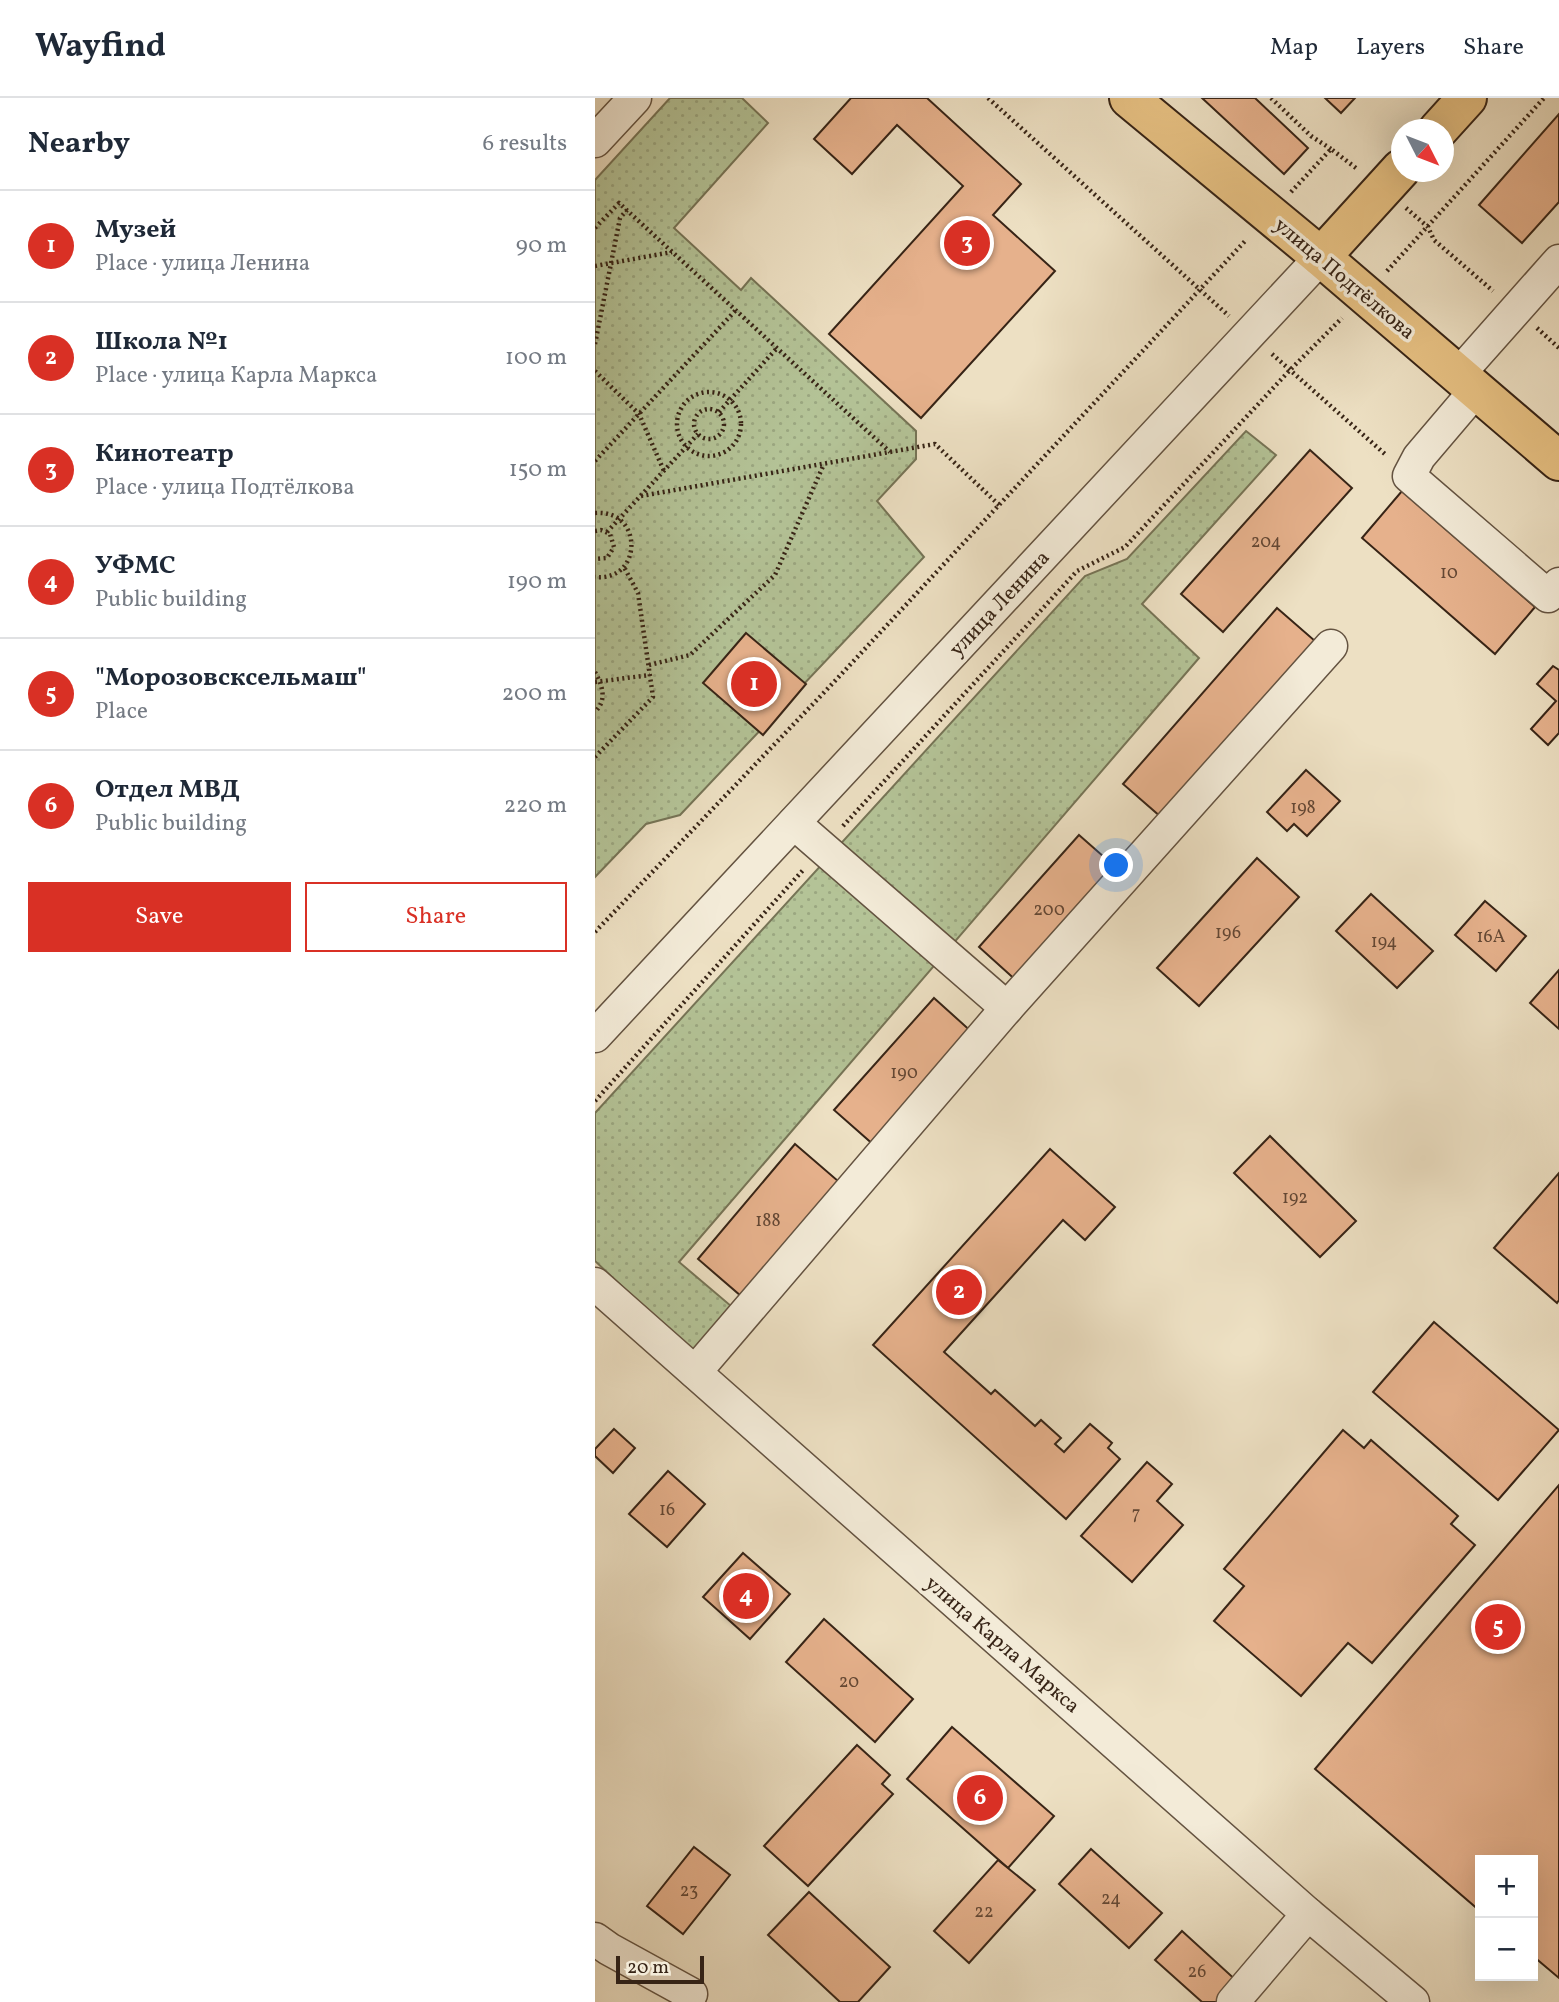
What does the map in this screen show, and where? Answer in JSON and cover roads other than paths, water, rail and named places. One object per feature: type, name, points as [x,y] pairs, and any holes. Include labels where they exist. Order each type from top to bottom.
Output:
[{"type":"main road","name":"улица Подтёлкова","points":[[1129,98],[1321,257],[1559,461]]},
{"type":"main road","points":[[1448,119],[1467,98]]},
{"type":"main road","name":"улица Ленина","points":[[1321,257],[1391,181]]},
{"type":"street","points":[[595,141],[635,98]]},
{"type":"street","name":"улица Ленина","points":[[595,1036],[1321,257]]},
{"type":"street","points":[[1559,261],[1516,310],[1467,382],[1409,476],[1548,596],[1559,584]]},
{"type":"street","points":[[695,1372],[1007,1008],[1331,646]]},
{"type":"street","points":[[794,823],[1007,1008]]},
{"type":"street","name":"улица Карла Маркса","points":[[595,1284],[1308,1914],[1413,2002]]},
{"type":"street","points":[[1233,2002],[1308,1914]]},
{"type":"street","points":[[595,1939],[691,1994]]},
{"type":"place","name":"Кинотеатр","points":[[967,243]]},
{"type":"place","name":"Музей","points":[[754,684]]},
{"type":"place","name":"Школа №1","points":[[959,1292]]},
{"type":"place","name":"УФМС","points":[[746,1596]]},
{"type":"place","name":"\"Морозовсксельмаш\"","points":[[1498,1627]]},
{"type":"place","name":"Отдел МВД","points":[[980,1798]]}]
